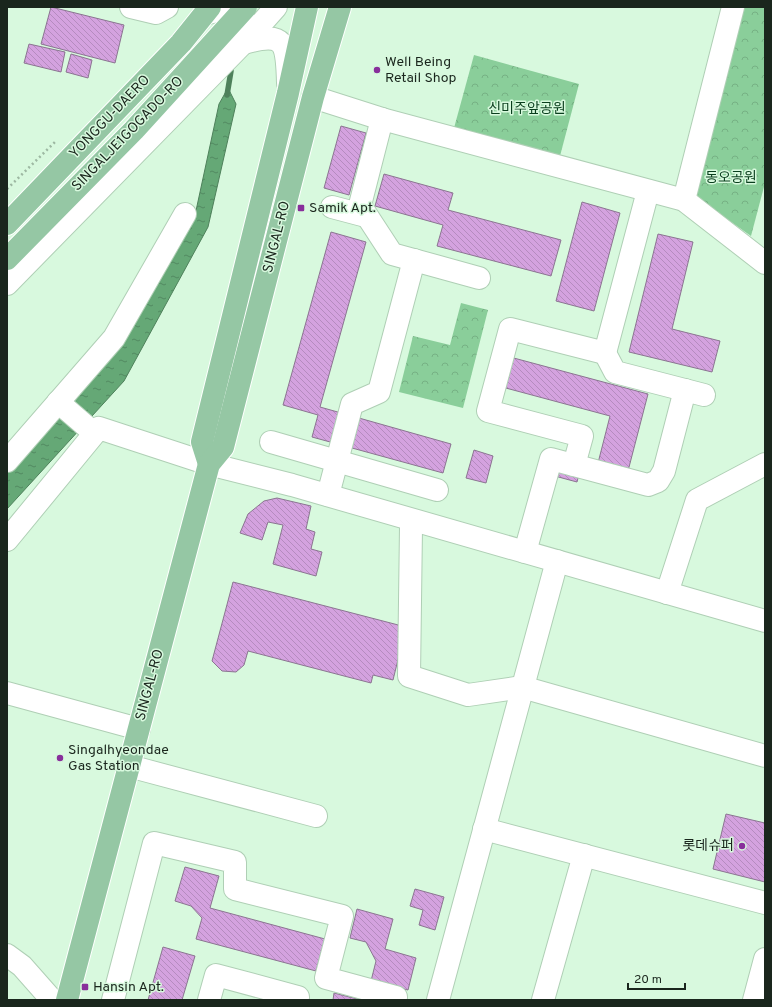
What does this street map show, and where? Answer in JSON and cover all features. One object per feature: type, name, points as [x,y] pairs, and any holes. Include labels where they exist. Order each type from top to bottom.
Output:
[{"type":"main road","name":"SINGALJE1GOGADO-RO","points":[[7,259],[134,130],[246,7]]},
{"type":"main road","name":"SINGAL-RO","points":[[208,464],[202,442],[288,93],[307,7]]},
{"type":"main road","name":"SINGAL-RO","points":[[67,1000],[208,464],[223,447],[313,97],[340,7]]},
{"type":"main road","name":"YONGGU-DAERO","points":[[7,224],[181,43],[208,10]]},
{"type":"street","points":[[131,7],[156,13],[167,7]]},
{"type":"street","points":[[7,284],[244,43],[276,7]]},
{"type":"street","points":[[684,200],[734,7]]},
{"type":"street","points":[[208,10],[227,8],[235,11],[242,18],[244,43]]},
{"type":"street","points":[[244,43],[264,37],[276,39],[285,48],[288,93]]},
{"type":"street","points":[[313,97],[382,119],[684,200],[765,263]]},
{"type":"street","points":[[382,119],[360,205],[366,216],[392,254],[480,278]]},
{"type":"street","points":[[605,354],[648,191]]},
{"type":"street","points":[[332,207],[366,216]]},
{"type":"street","points":[[7,460],[114,338],[185,214]]},
{"type":"street","points":[[328,495],[352,404],[379,392],[414,260]]},
{"type":"street","points":[[525,552],[551,458],[574,465],[648,485],[658,481],[664,471],[694,393],[616,372],[605,354],[510,328],[488,411],[582,436],[574,465]]},
{"type":"street","points":[[58,402],[94,433]]},
{"type":"street","points":[[7,540],[99,428],[208,464],[328,495],[765,621]]},
{"type":"street","points":[[271,442],[437,490]]},
{"type":"street","points":[[668,593],[697,500],[765,464]]},
{"type":"street","points":[[411,527],[409,676],[468,695],[522,687],[765,756]]},
{"type":"street","points":[[438,1000],[557,561]]},
{"type":"street","points":[[7,694],[139,729]]},
{"type":"street","points":[[129,766],[316,816]]},
{"type":"street","points":[[484,829],[765,903]]},
{"type":"street","points":[[113,1000],[154,843],[235,862],[236,889],[342,916],[326,978],[297,998],[216,975],[209,1000]]},
{"type":"street","points":[[543,1000],[584,855]]},
{"type":"street","points":[[7,955],[22,966],[52,1000]]},
{"type":"street","points":[[754,1000],[765,959]]},
{"type":"street","points":[[326,978],[396,997],[395,1000]]},
{"type":"green space","name":"동오공원","points":[[734,7],[765,7],[765,183],[751,236],[693,195]]},
{"type":"green space","name":"신미주앞공원","points":[[474,55],[579,84],[560,156],[454,128]]},
{"type":"green space","points":[[461,303],[488,310],[463,408],[399,392],[413,336],[450,345]]},
{"type":"water","points":[[228,88],[236,104],[208,227],[124,381],[7,509],[7,473],[123,340],[194,220],[219,104]]},
{"type":"building","points":[[51,7],[124,25],[115,63],[41,44]]},
{"type":"building","points":[[29,44],[65,52],[61,72],[24,63]]},
{"type":"building","points":[[71,54],[92,60],[88,78],[66,72]]},
{"type":"building","points":[[341,126],[366,133],[349,195],[324,188]]},
{"type":"building","points":[[384,174],[453,193],[448,210],[561,240],[551,276],[437,246],[443,225],[375,206]]},
{"type":"building","points":[[582,202],[620,213],[594,311],[556,301]]},
{"type":"building","points":[[331,232],[366,242],[320,407],[451,444],[443,473],[312,437],[318,415],[283,405]]},
{"type":"building","points":[[658,234],[693,242],[672,329],[720,341],[712,372],[629,352]]},
{"type":"building","points":[[510,357],[648,394],[628,471],[598,463],[610,416],[502,387]]},
{"type":"building","points":[[474,450],[493,456],[486,483],[466,478]]},
{"type":"building","points":[[554,463],[580,470],[577,482],[551,475]]},
{"type":"building","points":[[277,498],[311,506],[306,529],[315,532],[311,549],[322,552],[316,576],[273,564],[283,525],[268,522],[262,540],[240,533],[248,514],[264,501]]},
{"type":"building","points":[[233,582],[406,627],[393,680],[373,675],[371,683],[248,651],[244,665],[236,672],[222,671],[212,661]]},
{"type":"building","name":"롯데슈퍼","points":[[726,814],[765,823],[765,882],[713,869]]},
{"type":"building","points":[[185,867],[219,876],[210,908],[325,939],[316,971],[196,939],[202,918],[191,906],[175,901]]},
{"type":"building","points":[[415,889],[444,897],[435,930],[419,925],[423,910],[410,906]]},
{"type":"building","points":[[357,909],[393,919],[385,949],[416,958],[408,990],[371,981],[376,961],[366,942],[350,938]]},
{"type":"building","points":[[163,947],[195,956],[182,1000],[148,1000]]},
{"type":"building","points":[[334,993],[361,1000],[333,1000]]},
{"type":"waterway","points":[[227,95],[231,71]]},
{"type":"place","name":"Well Being Retail Shop","points":[[377,70]]},
{"type":"place","name":"Samik Apt.","points":[[301,208]]},
{"type":"place","name":"Singalhyeondae Gas Station","points":[[60,758]]},
{"type":"place","name":"롯데슈퍼","points":[[742,846]]},
{"type":"place","name":"Hansin Apt.","points":[[85,987]]}]
